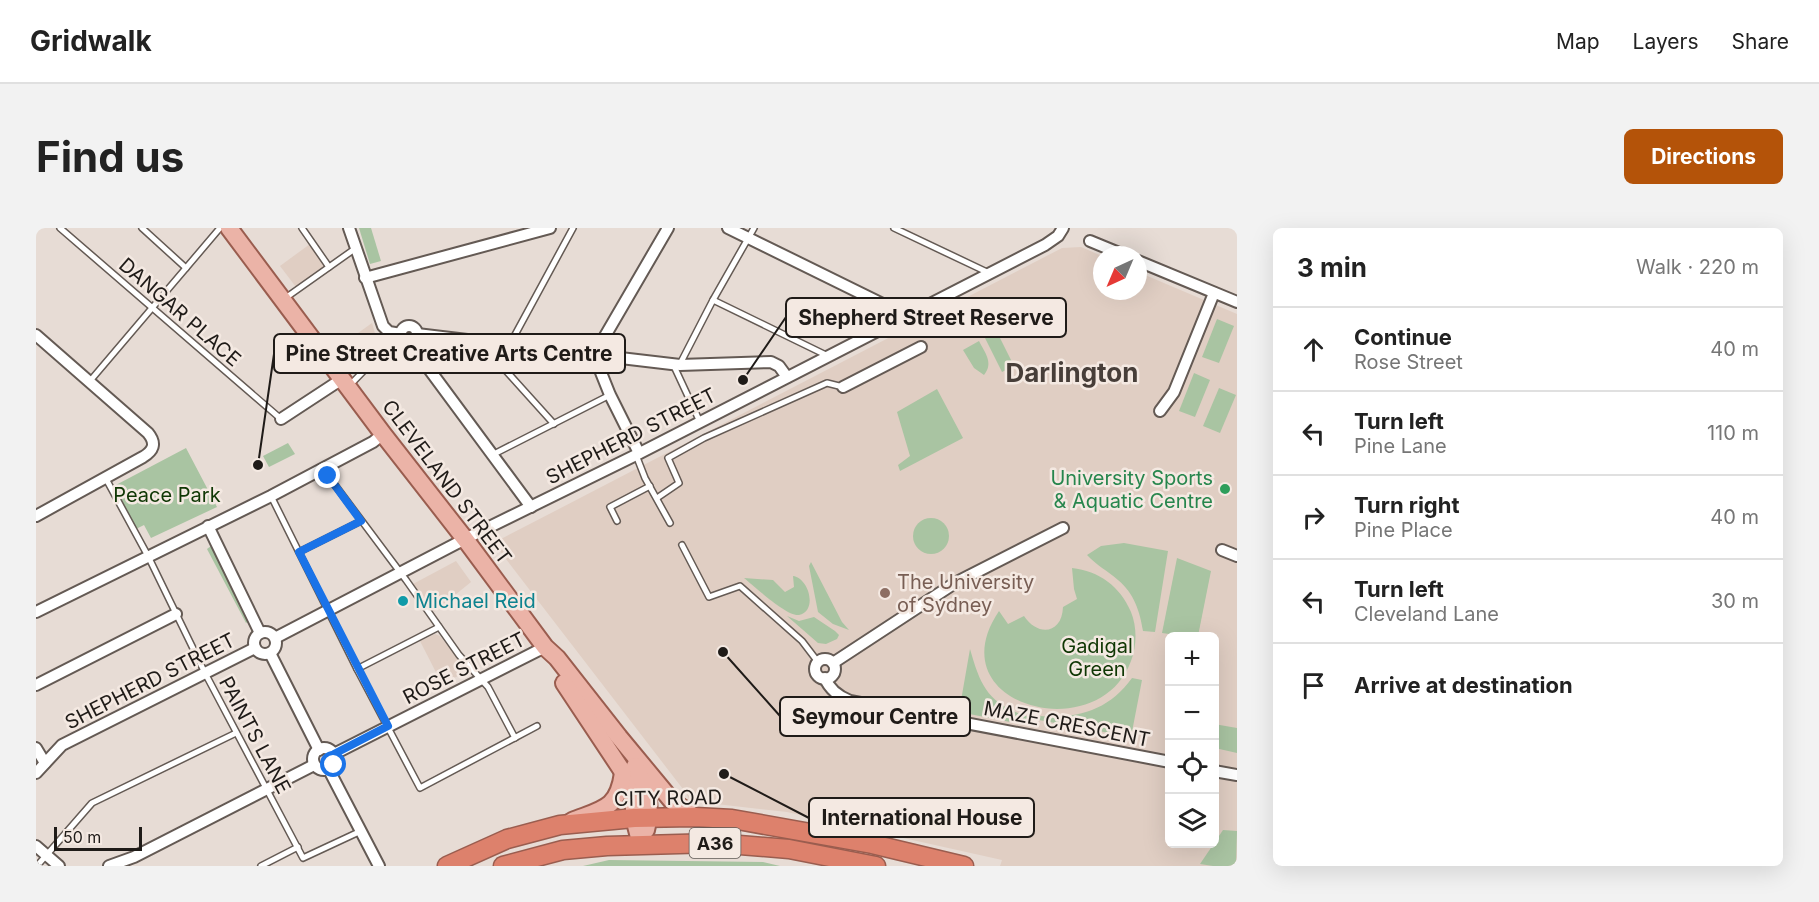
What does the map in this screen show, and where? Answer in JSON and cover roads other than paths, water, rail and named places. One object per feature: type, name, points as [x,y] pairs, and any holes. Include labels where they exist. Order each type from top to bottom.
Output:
[{"type":"highway","name":"CITY ROAD","points":[[447,866],[507,839],[560,825],[695,816],[732,819],[872,844],[964,866]]},
{"type":"highway","name":"A36","points":[[503,866],[563,850],[715,843],[807,852],[876,866]]},
{"type":"main road","name":"CLEVELAND STREET","points":[[229,228],[383,435],[545,646],[672,801],[695,816]]},
{"type":"main road","name":"CLEVELAND STREET","points":[[545,646],[552,664],[623,772],[642,818]]},
{"type":"main road","name":"CLEVELAND STREET","points":[[619,737],[640,776],[648,798],[642,818],[641,845]]},
{"type":"main road","points":[[560,825],[601,810],[610,804],[617,797],[623,772]]},
{"type":"street","points":[[349,228],[380,321],[388,331],[409,336],[677,364],[771,362],[779,366],[787,376]]},
{"type":"street","points":[[365,278],[550,228]]},
{"type":"street","points":[[594,355],[668,228]]},
{"type":"street","points":[[728,228],[751,233],[907,316]]},
{"type":"street","name":"SHEPHERD STREET","points":[[275,638],[465,539],[907,316],[1045,244],[1058,236],[1061,229]]},
{"type":"street","points":[[1090,241],[1102,246]]},
{"type":"street","points":[[1147,265],[1237,303]]},
{"type":"street","points":[[1160,411],[1174,392],[1214,293]]},
{"type":"street","points":[[36,335],[148,433],[153,444],[152,450],[146,455],[38,511]]},
{"type":"street","points":[[409,336],[531,507]]},
{"type":"street","points":[[843,387],[921,347]]},
{"type":"street","points":[[594,355],[637,454]]},
{"type":"street","points":[[280,418],[345,383]]},
{"type":"street","points":[[36,612],[271,496],[383,435]]},
{"type":"street","points":[[208,526],[260,633]]},
{"type":"street","points":[[833,663],[955,583],[1063,528]]},
{"type":"street","points":[[1222,550],[1237,556]]},
{"type":"street","points":[[36,685],[176,614]]},
{"type":"street","points":[[260,633],[269,633],[275,638],[276,646],[270,653],[262,654],[255,648],[255,640],[260,633]]},
{"type":"street","name":"ROSE STREET","points":[[334,754],[545,646]]},
{"type":"street","name":"SHEPHERD STREET","points":[[36,773],[62,746],[255,648]]},
{"type":"street","points":[[270,653],[319,750]]},
{"type":"street","points":[[826,659],[833,663],[834,672],[831,676],[820,677],[816,673],[815,667],[818,662],[826,659]]},
{"type":"street","name":"MAZE CRESCENT","points":[[825,678],[842,698],[850,701],[1165,761]]},
{"type":"street","points":[[36,748],[45,763]]},
{"type":"street","points":[[329,749],[334,754],[334,765],[329,770],[319,769],[315,765],[314,754],[319,750],[329,749]]},
{"type":"street","points":[[110,866],[134,857],[315,765]]},
{"type":"street","points":[[329,770],[379,866]]},
{"type":"street","points":[[1219,772],[1237,775]]},
{"type":"street","points":[[36,846],[59,866]]},
{"type":"lane","name":"DANGAR PLACE","points":[[60,228],[280,418]]},
{"type":"lane","points":[[142,228],[186,268]]},
{"type":"lane","points":[[90,381],[220,228]]},
{"type":"lane","points":[[302,228],[329,267]]},
{"type":"lane","points":[[509,345],[573,228]]},
{"type":"lane","points":[[894,228],[988,273]]},
{"type":"lane","points":[[700,422],[677,364],[751,233]]},
{"type":"lane","points":[[283,300],[356,248]]},
{"type":"lane","points":[[713,300],[828,356]]},
{"type":"lane","points":[[345,383],[384,351],[388,331]]},
{"type":"lane","points":[[499,363],[554,423]]},
{"type":"lane","points":[[657,498],[680,483],[668,458],[704,438],[827,383],[843,387]]},
{"type":"lane","points":[[492,455],[610,395]]},
{"type":"lane","points":[[637,454],[645,478],[670,523]]},
{"type":"lane","points":[[322,468],[459,655],[479,680],[488,687],[515,738]]},
{"type":"lane","name":"PAINTS LANE","points":[[105,477],[148,556],[236,733],[298,847]]},
{"type":"lane","points":[[617,521],[610,507],[650,486]]},
{"type":"lane","points":[[271,496],[357,669],[420,788],[537,726]]},
{"type":"lane","points":[[299,552],[361,521]]},
{"type":"lane","points":[[682,545],[709,597],[740,586],[802,641],[818,662]]},
{"type":"lane","points":[[357,669],[439,627]]},
{"type":"lane","points":[[37,866],[92,803],[236,733]]},
{"type":"lane","points":[[261,866],[298,847],[303,858],[361,831]]},
{"type":"place","name":"Shepherd Street Reserve","points":[[743,380]]},
{"type":"place","name":"Pine Street Creative Arts Centre","points":[[258,465]]},
{"type":"place","name":"University Sports & Aquatic Centre","points":[[1225,489]]},
{"type":"place","name":"The University of Sydney","points":[[885,593]]},
{"type":"place","name":"Michael Reid","points":[[403,601]]},
{"type":"place","name":"Seymour Centre","points":[[723,652]]},
{"type":"place","name":"International House","points":[[724,774]]},
{"type":"district","name":"Darlington","points":[[1072,372]]},
{"type":"park label","name":"Peace Park","points":[[167,495]]},
{"type":"park label","name":"Gadigal Green","points":[[1097,658]]}]
